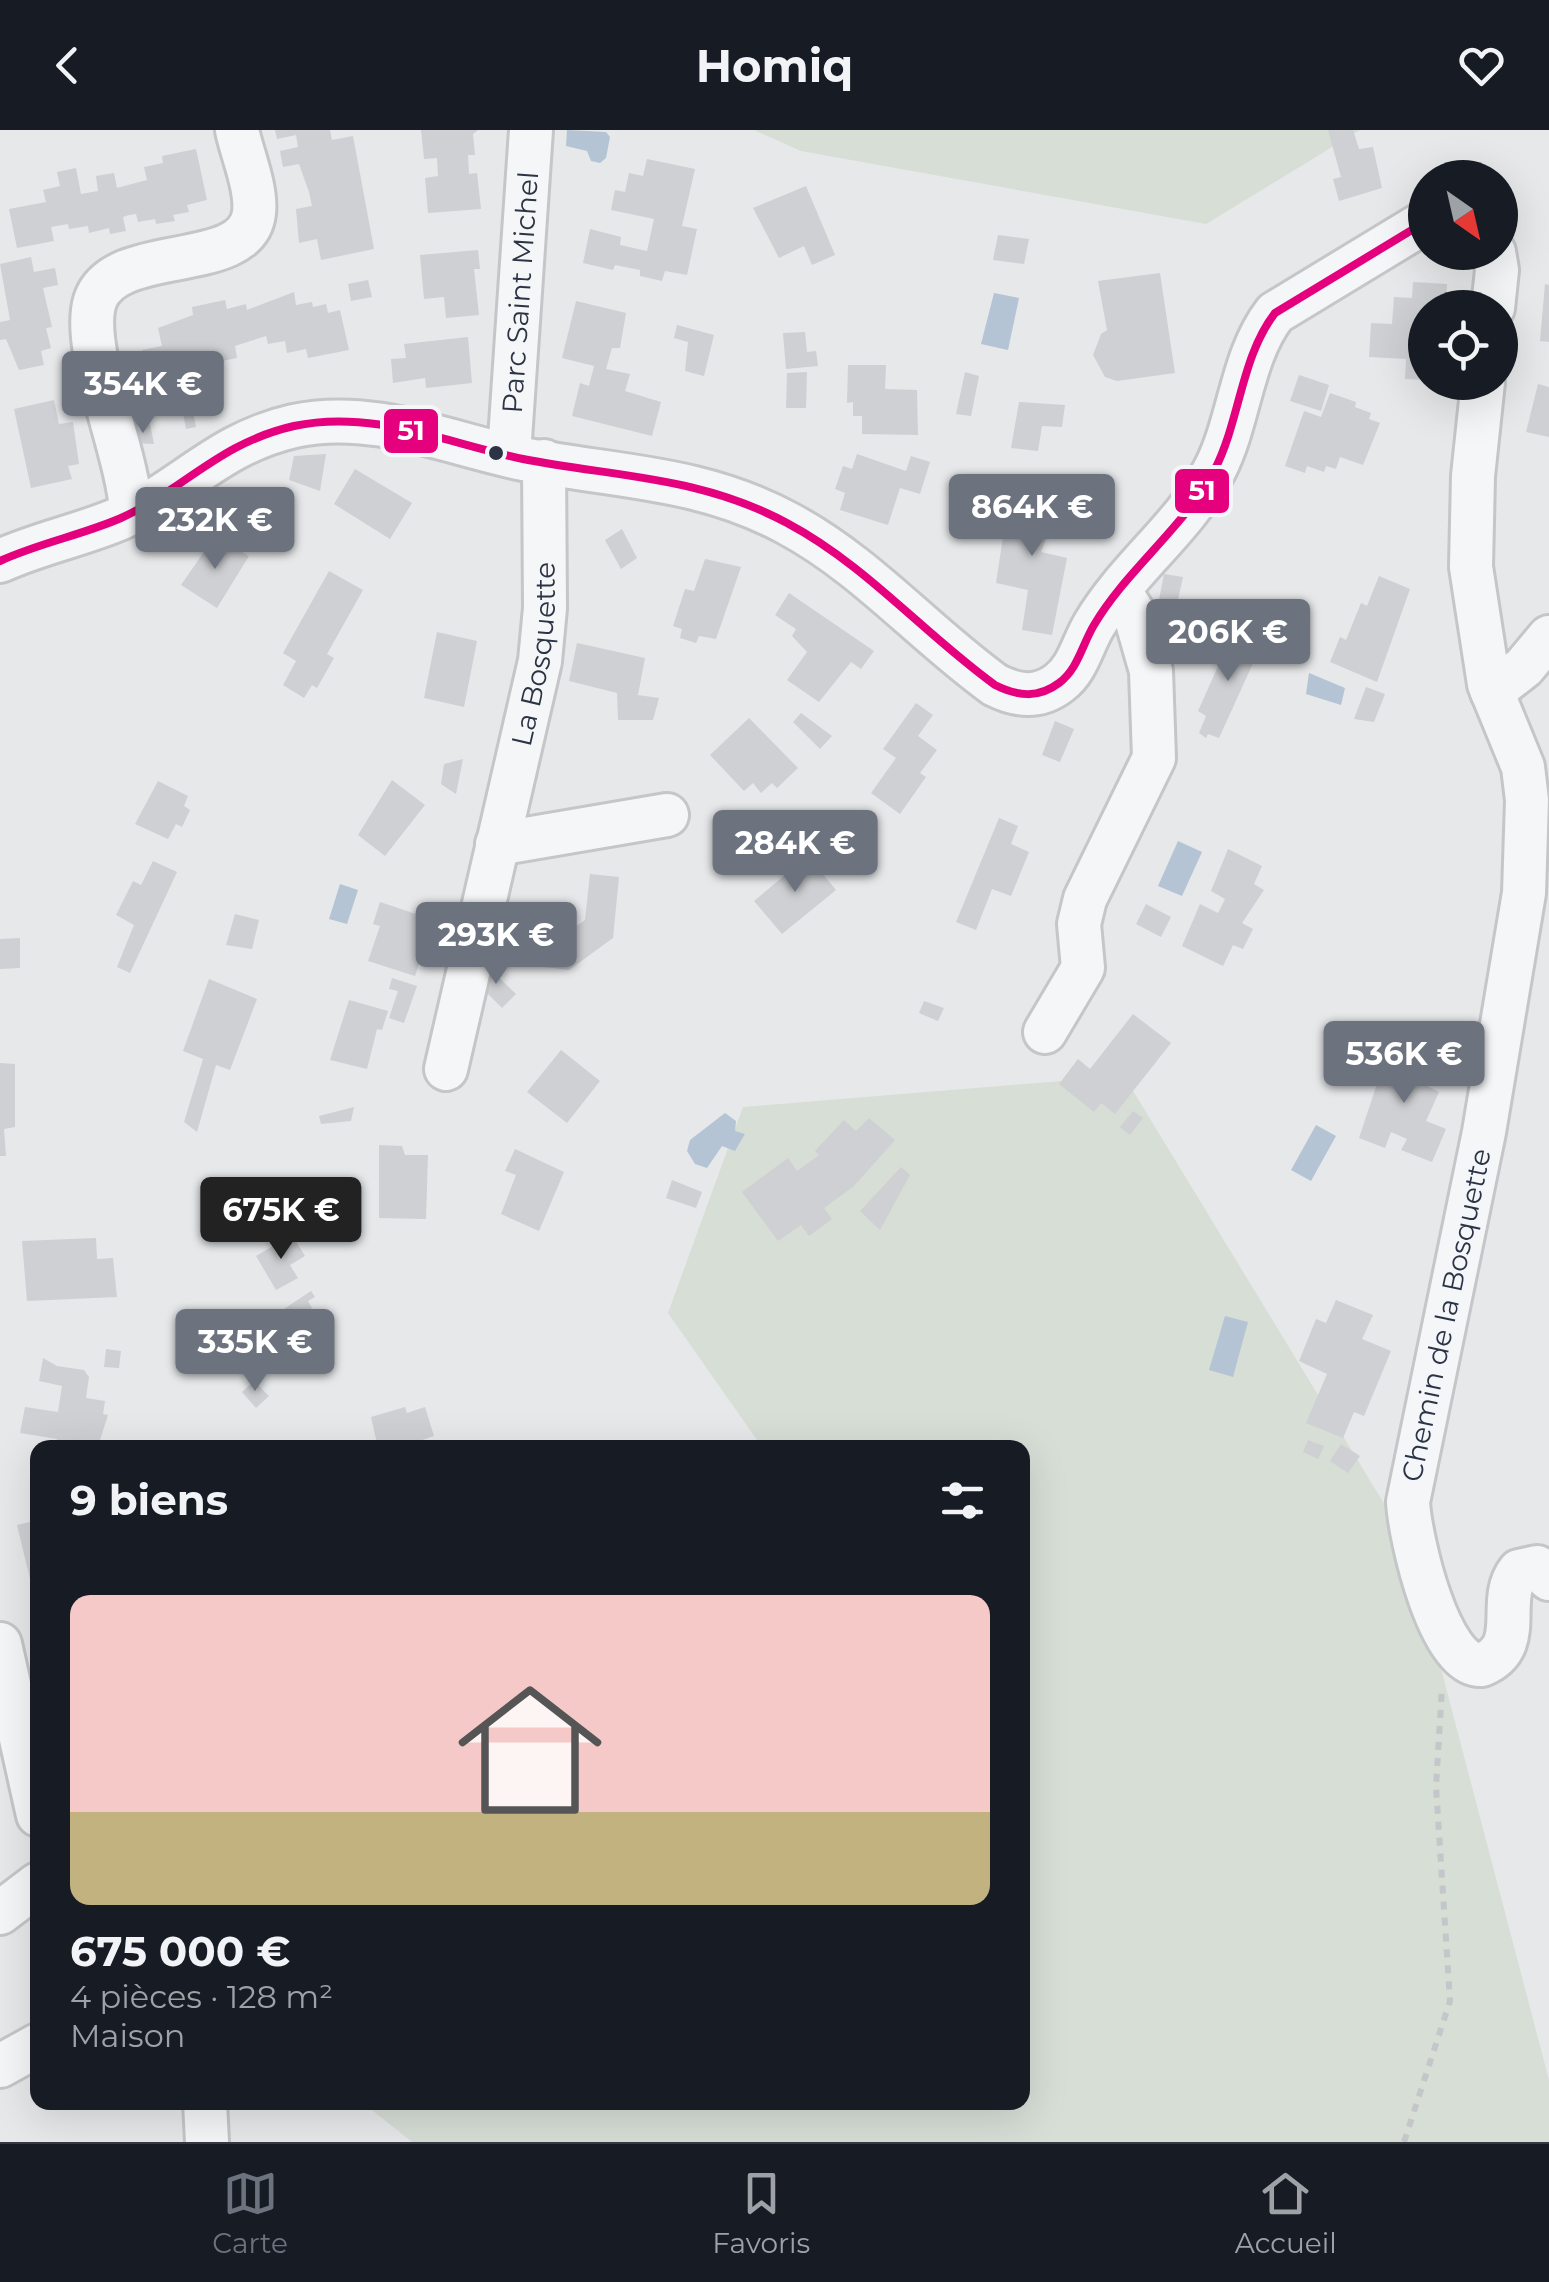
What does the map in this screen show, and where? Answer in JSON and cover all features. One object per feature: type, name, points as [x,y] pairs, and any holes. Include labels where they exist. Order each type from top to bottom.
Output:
[{"type":"street","points":[[131,512],[93,333],[96,300],[106,284],[124,272],[218,249],[246,230],[254,213],[237,130]]},
{"type":"street","name":"Parc Saint Michel","points":[[526,458],[532,130]]},
{"type":"street","points":[[0,561],[131,512],[224,451],[310,423],[359,421],[526,458],[665,480],[784,521],[850,562],[966,664],[1009,692],[1035,694],[1064,680],[1119,590],[1214,473],[1261,337],[1275,313],[1408,232]]},
{"type":"street","name":"Chemin de la Bosquette","points":[[1481,400],[1473,476],[1471,568],[1492,692],[1523,767],[1524,894],[1484,1132],[1408,1502],[1412,1534],[1441,1628],[1450,1648],[1464,1662],[1473,1666],[1490,1662],[1506,1642],[1514,1576],[1530,1566],[1543,1569],[1549,1579]]},
{"type":"street","name":"La Bosquette","points":[[446,1069],[540,660],[545,608],[526,458]]},
{"type":"street","points":[[1045,1032],[1083,968],[1078,924],[1085,898],[1154,758],[1151,671],[1141,630],[1119,590]]},
{"type":"street","points":[[1492,692],[1524,667],[1549,637]]},
{"type":"street","points":[[497,844],[667,815]]},
{"type":"street","points":[[0,1644],[30,1779]]},
{"type":"street","points":[[0,1913],[30,1890]]},
{"type":"street","points":[[0,2066],[30,2049]]},
{"type":"street","points":[[205,2110],[207,2142]]},
{"type":"path","points":[[1404,2142],[1450,2000],[1436,1786],[1443,1728],[1441,1628]]},
{"type":"shaded area","points":[[754,130],[1360,130],[1206,224],[801,151]]},
{"type":"shaded area","points":[[1124,1076],[1408,1543],[1549,2080],[1549,2142],[412,2142],[372,2110],[1030,2110],[1030,1440],[757,1440],[668,1313],[743,1107]]},
{"type":"water","points":[[567,130],[606,132],[610,137],[606,158],[600,163],[591,161],[587,151],[566,146]]},
{"type":"water","points":[[994,293],[1019,298],[1008,350],[981,344]]},
{"type":"water","points":[[964,484],[984,488],[979,531],[958,528]]},
{"type":"water","points":[[1309,673],[1345,688],[1341,705],[1306,694]]},
{"type":"water","points":[[1178,841],[1202,852],[1182,896],[1158,886]]},
{"type":"water","points":[[340,884],[358,890],[347,924],[329,919]]},
{"type":"water","points":[[725,1113],[736,1121],[735,1131],[745,1134],[735,1151],[722,1146],[707,1168],[695,1164],[687,1151],[690,1140]]},
{"type":"water","points":[[1316,1125],[1336,1136],[1311,1181],[1291,1170]]},
{"type":"water","points":[[1225,1316],[1248,1322],[1233,1377],[1209,1370]]},
{"type":"building","points":[[275,130],[330,130],[332,140],[353,136],[374,249],[321,260],[317,239],[299,243],[296,209],[312,206],[299,164],[283,167],[280,151],[298,147],[296,135],[277,139]]},
{"type":"building","points":[[421,130],[478,130],[473,134],[475,155],[468,155],[469,174],[477,173],[481,209],[428,213],[425,178],[438,176],[437,158],[424,159]]},
{"type":"building","points":[[1328,130],[1353,130],[1359,149],[1373,147],[1382,188],[1339,201],[1333,179],[1341,177]]},
{"type":"building","points":[[196,149],[207,200],[187,205],[189,212],[173,215],[175,221],[138,222],[136,214],[129,215],[123,217],[126,231],[110,234],[109,228],[89,233],[88,226],[69,229],[68,224],[51,227],[54,241],[17,248],[9,209],[46,202],[43,190],[60,186],[57,172],[76,168],[81,194],[98,191],[96,176],[114,173],[117,188],[147,180],[144,167],[163,163],[162,156]]},
{"type":"building","points":[[647,159],[695,169],[682,226],[697,229],[687,275],[665,271],[662,281],[640,276],[640,270],[615,265],[613,270],[583,263],[590,229],[621,237],[620,245],[647,251],[654,219],[611,210],[615,190],[625,192],[629,173],[643,176]]},
{"type":"building","points":[[806,186],[835,255],[812,265],[804,246],[779,258],[753,208]]},
{"type":"building","points":[[998,235],[1029,239],[1024,264],[993,260]]},
{"type":"building","points":[[478,250],[480,269],[474,269],[479,315],[446,318],[444,297],[424,299],[420,255]]},
{"type":"building","points":[[31,257],[34,272],[55,268],[58,285],[43,288],[52,327],[46,328],[51,348],[41,351],[44,365],[19,370],[6,339],[0,340],[0,322],[10,320],[0,264]]},
{"type":"building","points":[[1160,273],[1175,373],[1117,381],[1105,377],[1093,355],[1101,334],[1107,330],[1098,281]]},
{"type":"building","points":[[368,280],[372,297],[351,301],[348,284]]},
{"type":"building","points":[[1413,282],[1447,284],[1447,290],[1412,290]]},
{"type":"building","points":[[1545,284],[1549,285],[1549,342],[1540,341]]},
{"type":"building","points":[[294,292],[296,305],[312,302],[313,307],[326,304],[328,313],[340,310],[349,350],[308,358],[306,349],[287,353],[285,341],[268,344],[266,336],[235,346],[237,358],[202,365],[199,353],[182,357],[190,399],[154,407],[142,350],[162,346],[158,328],[193,315],[192,307],[225,300],[227,309],[246,304],[247,310]]},
{"type":"building","points":[[1394,297],[1408,298],[1408,379],[1406,359],[1369,357],[1371,323],[1392,324]]},
{"type":"building","points":[[576,301],[626,313],[620,348],[612,348],[606,369],[630,374],[625,391],[661,402],[652,436],[572,416],[580,383],[589,386],[594,366],[562,358]]},
{"type":"building","points":[[677,325],[714,335],[704,376],[685,371],[688,342],[674,338]]},
{"type":"building","points":[[805,332],[807,352],[816,351],[818,366],[786,369],[783,333]]},
{"type":"building","points":[[468,337],[472,383],[426,388],[425,378],[393,383],[391,359],[406,358],[404,344]]},
{"type":"building","points":[[848,365],[886,365],[885,389],[917,390],[918,435],[862,434],[862,416],[853,416],[853,402],[847,403]]},
{"type":"building","points":[[807,372],[806,408],[786,408],[787,373]]},
{"type":"building","points":[[965,372],[979,376],[971,416],[956,414]]},
{"type":"building","points":[[1299,375],[1329,385],[1321,411],[1290,401]]},
{"type":"building","points":[[1538,384],[1549,387],[1549,437],[1526,432]]},
{"type":"building","points":[[1330,393],[1356,402],[1355,407],[1371,413],[1369,419],[1380,423],[1363,465],[1340,457],[1336,469],[1326,466],[1324,472],[1307,466],[1305,473],[1285,466],[1304,411],[1321,417]]},
{"type":"building","points":[[54,400],[59,424],[73,422],[79,464],[68,466],[72,479],[31,488],[14,409]]},
{"type":"building","points":[[1019,402],[1065,405],[1062,427],[1042,426],[1038,451],[1011,448]]},
{"type":"building","points":[[192,407],[196,427],[186,429],[182,408]]},
{"type":"building","points":[[150,424],[154,444],[132,443],[131,433]]},
{"type":"building","points":[[326,454],[320,491],[289,480],[294,456]]},
{"type":"building","points":[[857,454],[906,471],[911,456],[930,462],[920,494],[900,488],[888,525],[840,510],[845,493],[835,489],[843,466],[852,469]]},
{"type":"building","points":[[355,469],[412,503],[390,539],[334,504]]},
{"type":"building","points":[[1010,491],[1058,499],[1053,538],[1046,539],[1041,552],[1067,558],[1052,635],[1022,630],[1028,590],[996,583]]},
{"type":"building","points":[[622,529],[637,558],[621,569],[605,540]]},
{"type":"building","points":[[215,536],[249,556],[217,608],[181,585]]},
{"type":"building","points":[[705,559],[741,567],[716,639],[699,636],[696,643],[680,638],[682,629],[673,626],[685,589],[694,591]]},
{"type":"building","points":[[329,571],[363,590],[327,654],[334,658],[317,688],[312,685],[304,698],[283,685],[296,661],[283,653]]},
{"type":"building","points":[[1164,574],[1183,577],[1176,609],[1158,605]]},
{"type":"building","points":[[1379,576],[1410,589],[1377,682],[1330,662],[1340,637],[1346,640],[1361,603],[1367,606]]},
{"type":"building","points":[[789,593],[874,651],[861,669],[851,662],[819,702],[787,680],[807,652],[792,636],[796,629],[775,615]]},
{"type":"building","points":[[437,632],[477,641],[464,707],[424,698]]},
{"type":"building","points":[[1248,632],[1259,636],[1254,646],[1260,648],[1219,738],[1208,734],[1206,738],[1199,733],[1206,716],[1198,711],[1232,635],[1246,641]]},
{"type":"building","points":[[577,643],[645,658],[638,695],[659,698],[653,720],[618,720],[617,693],[569,681]]},
{"type":"building","points":[[1366,687],[1385,694],[1374,722],[1354,719]]},
{"type":"building","points":[[916,703],[933,715],[918,736],[937,750],[920,773],[926,777],[900,814],[871,793],[896,758],[883,749]]},
{"type":"building","points":[[801,713],[832,736],[820,749],[793,722]]},
{"type":"building","points":[[749,718],[798,768],[777,788],[772,783],[761,793],[753,783],[744,791],[710,755]]},
{"type":"building","points":[[1055,721],[1074,729],[1060,762],[1042,755]]},
{"type":"building","points":[[463,759],[456,794],[441,784],[444,764]]},
{"type":"building","points":[[392,780],[425,805],[385,856],[358,835]]},
{"type":"building","points":[[158,781],[188,796],[184,806],[190,810],[182,827],[176,824],[168,839],[135,824]]},
{"type":"building","points":[[999,818],[1018,826],[1011,844],[1029,852],[1011,896],[992,889],[976,930],[956,922]]},
{"type":"building","points":[[1228,849],[1262,866],[1254,884],[1264,890],[1242,923],[1253,929],[1243,949],[1233,945],[1223,966],[1182,946],[1200,904],[1218,913],[1225,899],[1211,891]]},
{"type":"building","points":[[808,856],[836,890],[782,934],[754,901]]},
{"type":"building","points":[[153,861],[177,872],[130,973],[117,967],[134,925],[116,915],[133,881],[141,885]]},
{"type":"building","points":[[590,874],[619,877],[613,938],[569,970],[518,964],[521,933],[561,937],[585,920]]},
{"type":"building","points":[[380,902],[434,920],[415,976],[368,961],[380,926],[373,924]]},
{"type":"building","points":[[1146,904],[1171,917],[1161,937],[1136,924]]},
{"type":"building","points":[[235,914],[259,920],[252,949],[226,945]]},
{"type":"building","points":[[20,938],[20,968],[0,969],[0,939]]},
{"type":"building","points":[[484,963],[516,994],[502,1008],[481,987]]},
{"type":"building","points":[[392,978],[417,986],[404,1023],[389,1018],[398,991],[389,989]]},
{"type":"building","points":[[209,979],[257,999],[230,1070],[216,1065],[197,1132],[184,1122],[203,1059],[183,1051]]},
{"type":"building","points":[[349,1000],[388,1011],[382,1030],[377,1029],[367,1069],[330,1060]]},
{"type":"building","points":[[924,1001],[944,1008],[938,1021],[919,1013]]},
{"type":"building","points":[[1133,1014],[1171,1043],[1115,1114],[1101,1103],[1094,1112],[1059,1084],[1078,1059],[1090,1069]]},
{"type":"building","points":[[1404,1037],[1428,1046],[1414,1079],[1439,1092],[1426,1121],[1446,1129],[1432,1162],[1401,1150],[1407,1139],[1391,1132],[1385,1148],[1359,1138],[1383,1066],[1391,1069]]},
{"type":"building","points":[[561,1050],[600,1081],[567,1123],[527,1092]]},
{"type":"building","points":[[0,1063],[15,1064],[15,1127],[4,1129],[6,1156],[0,1156]]},
{"type":"building","points":[[354,1107],[351,1121],[321,1124],[319,1116]]},
{"type":"building","points":[[1133,1111],[1143,1118],[1130,1135],[1120,1127]]},
{"type":"building","points":[[869,1118],[895,1140],[854,1186],[824,1208],[832,1219],[809,1236],[801,1225],[778,1241],[742,1192],[788,1158],[797,1171],[819,1155],[815,1151],[844,1120],[856,1131]]},
{"type":"building","points":[[379,1145],[402,1146],[405,1155],[428,1155],[426,1219],[379,1218]]},
{"type":"building","points":[[515,1149],[564,1172],[539,1231],[501,1214],[516,1175],[505,1171]]},
{"type":"building","points":[[901,1167],[910,1175],[880,1230],[860,1211]]},
{"type":"building","points":[[672,1180],[702,1192],[696,1208],[666,1198]]},
{"type":"building","points":[[292,1235],[305,1256],[290,1265],[298,1278],[276,1290],[256,1256]]},
{"type":"building","points":[[96,1238],[97,1259],[113,1258],[117,1297],[27,1301],[22,1241]]},
{"type":"building","points":[[311,1291],[315,1297],[308,1301],[312,1308],[289,1324],[281,1311]]},
{"type":"building","points":[[1336,1300],[1373,1315],[1362,1339],[1391,1351],[1364,1416],[1354,1412],[1343,1438],[1306,1423],[1327,1374],[1299,1361],[1316,1319],[1326,1323]]},
{"type":"building","points":[[106,1349],[121,1351],[119,1368],[104,1367]]},
{"type":"building","points":[[43,1358],[57,1366],[84,1370],[89,1377],[86,1398],[105,1401],[103,1414],[108,1415],[100,1440],[57,1440],[20,1433],[25,1407],[58,1412],[62,1386],[39,1381]]},
{"type":"building","points":[[254,1381],[269,1396],[256,1408],[242,1392]]},
{"type":"building","points":[[405,1407],[407,1413],[425,1407],[434,1436],[423,1440],[376,1440],[371,1417]]},
{"type":"building","points":[[1308,1440],[1324,1446],[1318,1459],[1303,1452]]},
{"type":"building","points":[[1341,1444],[1360,1456],[1348,1473],[1330,1461]]},
{"type":"building","points":[[30,1522],[30,1579],[17,1525]]},
{"type":"transit line","name":"51","points":[[0,561],[121,518],[223,455],[268,434],[323,422],[381,425],[523,459],[689,487],[754,507],[843,559],[995,685],[1011,692],[1035,694],[1059,683],[1071,671],[1107,605],[1203,490],[1223,450],[1255,349],[1275,313],[1408,232]]}]
